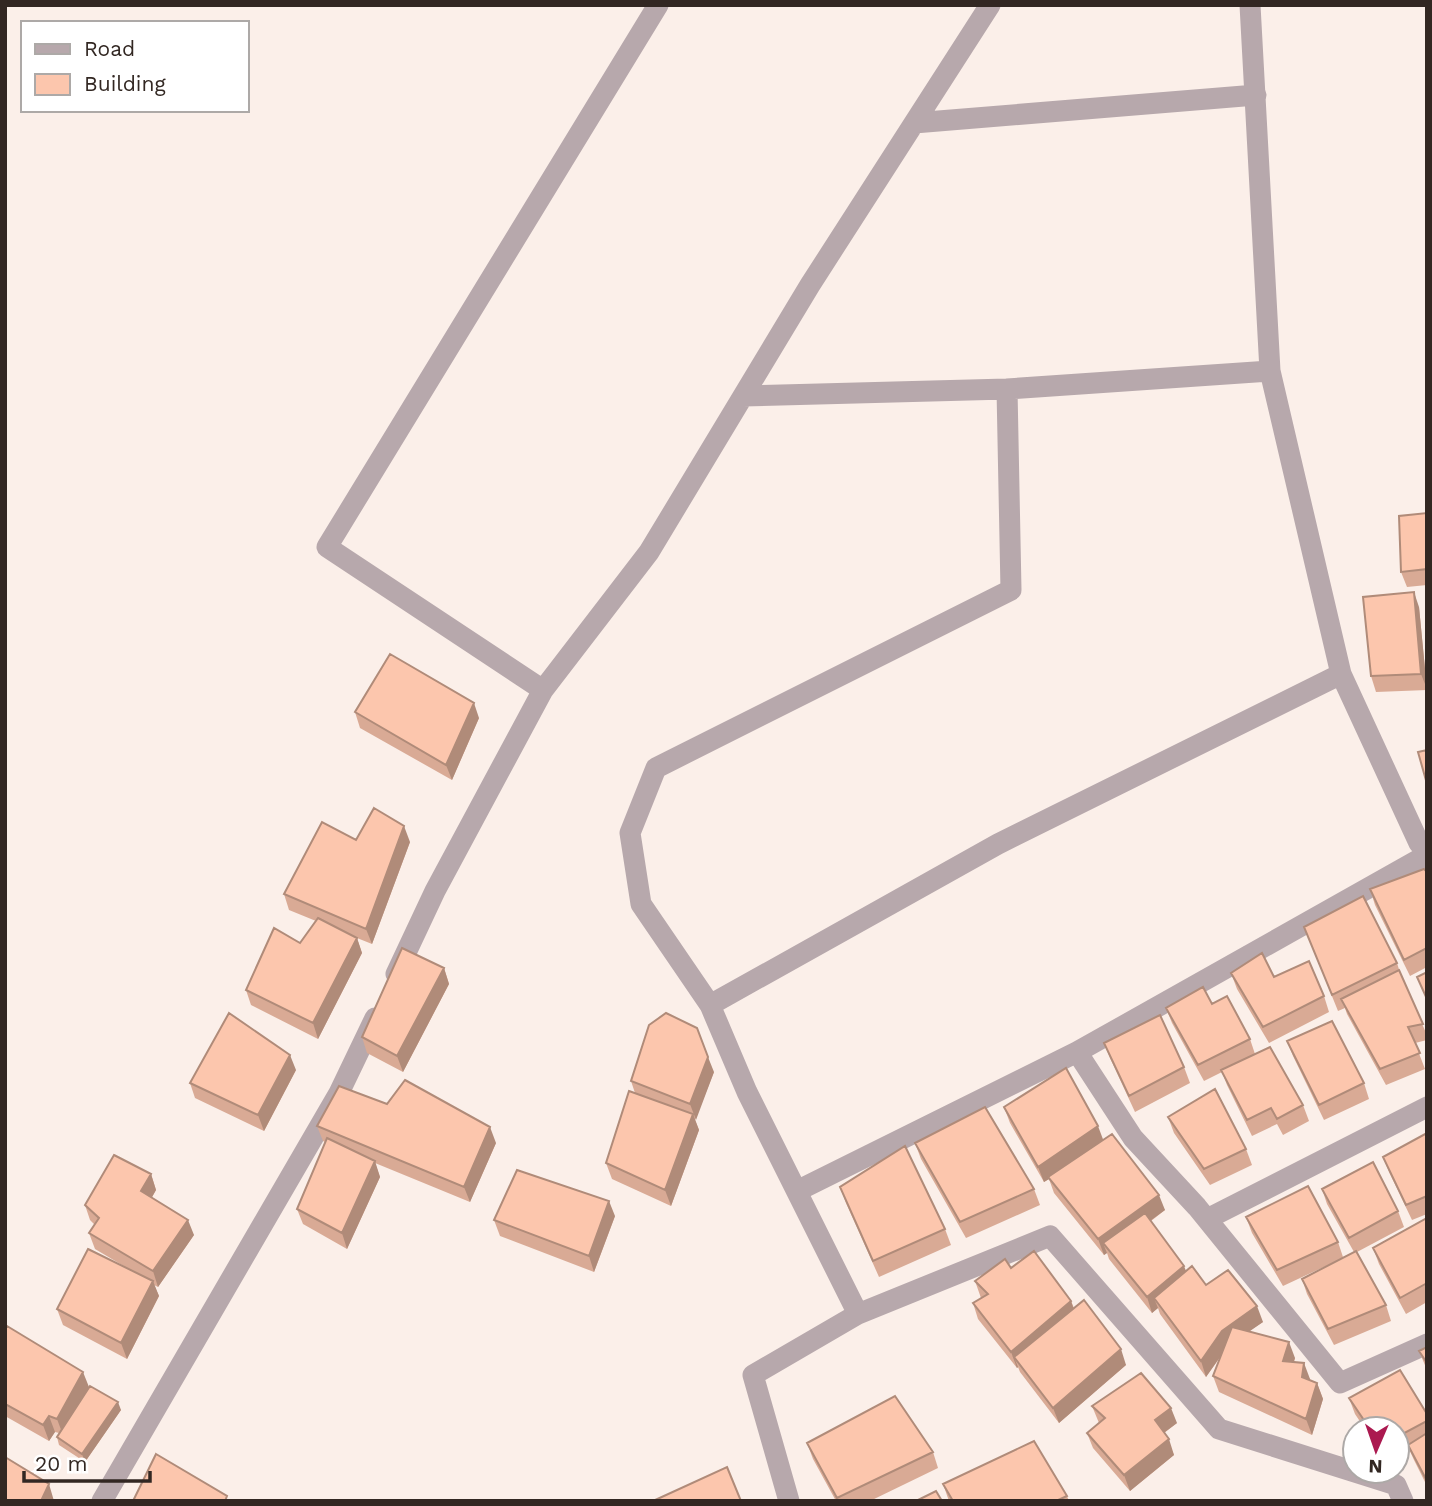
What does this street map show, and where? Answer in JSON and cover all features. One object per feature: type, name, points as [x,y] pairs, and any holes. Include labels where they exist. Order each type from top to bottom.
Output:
[{"type":"street","points":[[543,690],[327,547],[658,5]]},
{"type":"street","points":[[102,1501],[340,1093],[435,891],[543,690],[649,552],[810,285],[990,5]]},
{"type":"street","points":[[797,1191],[1077,1052],[1427,854],[1419,843],[1341,674],[1270,371],[1250,5]]},
{"type":"street","points":[[914,124],[1256,95]]},
{"type":"street","points":[[743,396],[1007,389],[1270,371]]},
{"type":"street","points":[[858,1314],[747,1092],[710,1004],[641,904],[630,833],[656,768],[1011,590],[1007,389]]},
{"type":"street","points":[[710,1004],[998,844],[1341,674]]},
{"type":"street","points":[[1077,1052],[1133,1138],[1207,1219],[1340,1383],[1427,1344]]},
{"type":"street","points":[[1207,1219],[1427,1107]]},
{"type":"street","points":[[789,1501],[753,1375],[858,1314],[1051,1236],[1219,1429],[1396,1486],[1403,1501]]},
{"type":"building","points":[[1427,513],[1427,569],[1401,572],[1399,516]]},
{"type":"building","points":[[1414,592],[1421,674],[1371,676],[1363,597]]},
{"type":"building","points":[[390,654],[474,703],[446,765],[355,712]]},
{"type":"building","points":[[1427,750],[1427,784],[1418,752]]},
{"type":"building","points":[[374,808],[404,826],[366,929],[284,894],[322,822],[356,840]]},
{"type":"building","points":[[1424,869],[1427,872],[1427,948],[1404,960],[1370,889]]},
{"type":"building","points":[[1363,896],[1397,963],[1332,995],[1304,927]]},
{"type":"building","points":[[318,918],[357,938],[313,1023],[246,990],[274,928],[300,943]]},
{"type":"building","points":[[402,948],[444,968],[397,1056],[362,1037]]},
{"type":"building","points":[[1262,953],[1274,977],[1309,961],[1324,996],[1263,1027],[1231,973]]},
{"type":"building","points":[[1399,970],[1423,1024],[1408,1027],[1420,1053],[1380,1069],[1341,999]]},
{"type":"building","points":[[1427,972],[1427,999],[1417,977]]},
{"type":"building","points":[[1203,987],[1212,1004],[1227,996],[1250,1039],[1198,1065],[1166,1008]]},
{"type":"building","points":[[229,1013],[290,1055],[258,1115],[190,1083]]},
{"type":"building","points":[[666,1013],[697,1028],[708,1057],[690,1104],[631,1081],[649,1025]]},
{"type":"building","points":[[1160,1015],[1184,1067],[1129,1096],[1104,1043]]},
{"type":"building","points":[[1332,1021],[1364,1083],[1319,1105],[1287,1041]]},
{"type":"building","points":[[1270,1047],[1303,1105],[1277,1119],[1271,1108],[1247,1120],[1221,1070]]},
{"type":"building","points":[[1066,1068],[1098,1126],[1038,1167],[1004,1107]]},
{"type":"building","points":[[405,1080],[490,1127],[464,1187],[317,1126],[339,1086],[387,1104]]},
{"type":"building","points":[[1215,1089],[1246,1149],[1204,1169],[1168,1117]]},
{"type":"building","points":[[629,1091],[693,1114],[665,1190],[606,1163]]},
{"type":"building","points":[[985,1107],[1034,1189],[960,1222],[915,1143]]},
{"type":"building","points":[[1427,1133],[1427,1196],[1406,1205],[1383,1157]]},
{"type":"building","points":[[1112,1134],[1159,1195],[1098,1239],[1048,1177]]},
{"type":"building","points":[[327,1138],[375,1161],[342,1233],[297,1209]]},
{"type":"building","points":[[905,1146],[945,1229],[873,1261],[840,1187]]},
{"type":"building","points":[[114,1155],[151,1174],[141,1191],[188,1220],[153,1271],[89,1233],[99,1218],[85,1205]]},
{"type":"building","points":[[1373,1162],[1398,1211],[1349,1238],[1322,1189]]},
{"type":"building","points":[[517,1170],[609,1201],[589,1256],[494,1220]]},
{"type":"building","points":[[1308,1186],[1338,1242],[1277,1270],[1246,1217]]},
{"type":"building","points":[[1145,1213],[1184,1266],[1147,1297],[1103,1243]]},
{"type":"building","points":[[1427,1218],[1427,1283],[1400,1298],[1373,1248]]},
{"type":"building","points":[[88,1249],[153,1281],[121,1343],[57,1309]]},
{"type":"building","points":[[1034,1251],[1071,1301],[1011,1352],[973,1303],[988,1294],[975,1281],[1005,1259],[1011,1268]]},
{"type":"building","points":[[1356,1251],[1386,1305],[1328,1329],[1302,1279]]},
{"type":"building","points":[[1192,1266],[1206,1285],[1228,1270],[1257,1306],[1222,1331],[1201,1361],[1154,1298]]},
{"type":"building","points":[[1084,1300],[1121,1349],[1053,1408],[1014,1357]]},
{"type":"building","points":[[7,1326],[83,1372],[57,1419],[49,1416],[43,1425],[5,1404]]},
{"type":"building","points":[[1232,1327],[1289,1342],[1283,1361],[1304,1363],[1302,1377],[1317,1383],[1306,1419],[1213,1376]]},
{"type":"building","points":[[1427,1347],[1427,1363],[1419,1351]]},
{"type":"building","points":[[1400,1370],[1427,1414],[1427,1421],[1411,1430],[1411,1415],[1361,1415],[1349,1398]]},
{"type":"building","points":[[1141,1373],[1171,1408],[1155,1420],[1169,1439],[1124,1475],[1087,1433],[1105,1418],[1092,1406]]},
{"type":"building","points":[[90,1386],[118,1402],[82,1454],[57,1437]]},
{"type":"building","points":[[895,1396],[933,1452],[837,1498],[807,1443]]},
{"type":"building","points":[[1427,1433],[1427,1481],[1411,1451],[1411,1443]]},
{"type":"building","points":[[1034,1441],[1067,1496],[1056,1501],[953,1501],[943,1484]]},
{"type":"building","points":[[156,1454],[227,1496],[225,1501],[133,1501]]},
{"type":"building","points":[[5,1457],[49,1484],[41,1501],[5,1501]]},
{"type":"building","points":[[727,1467],[741,1501],[653,1501]]},
{"type":"building","points":[[936,1491],[942,1501],[916,1501]]}]
